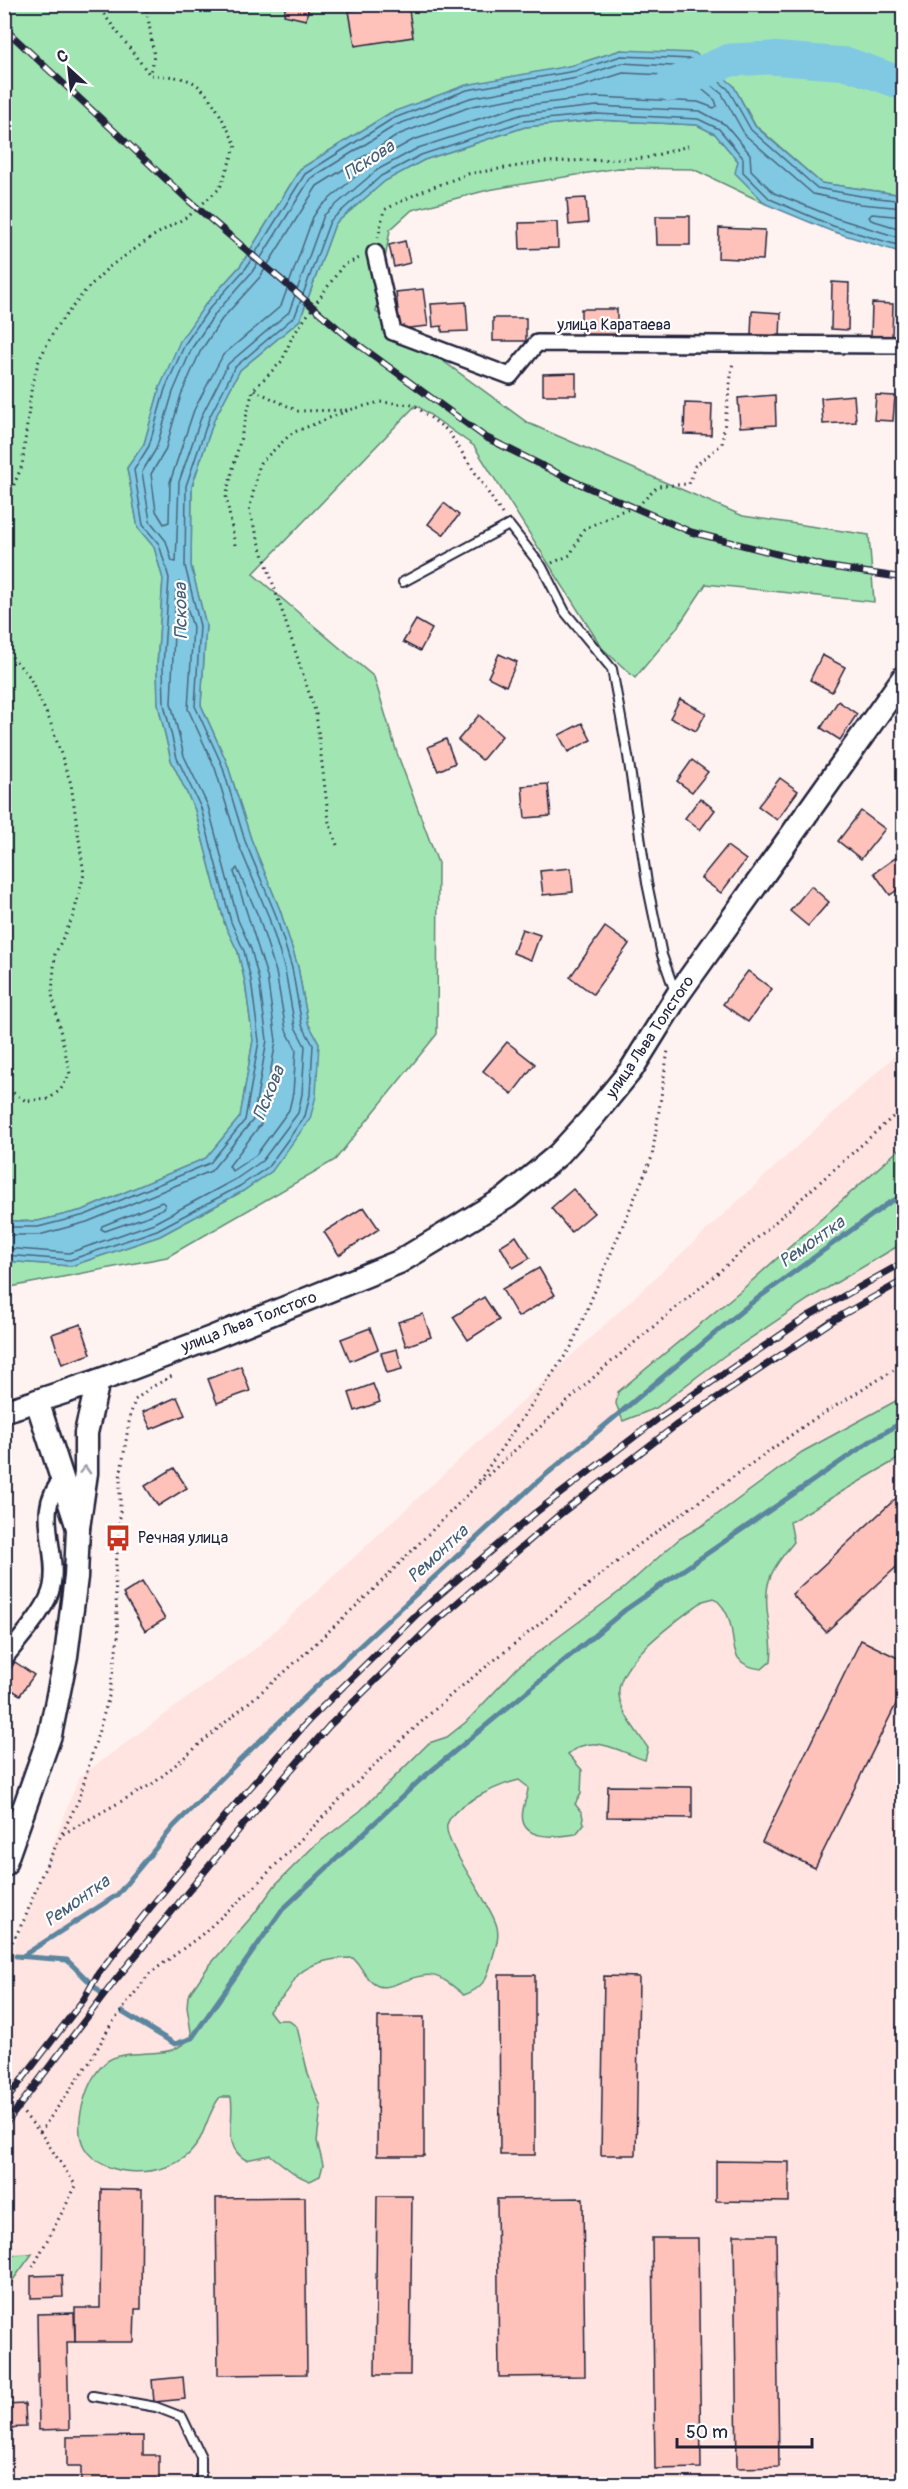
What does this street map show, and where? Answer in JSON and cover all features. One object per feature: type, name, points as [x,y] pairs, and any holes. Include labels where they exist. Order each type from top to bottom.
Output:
[{"type":"main road","name":"улица Льва Толстого","points":[[37,1401],[98,1381],[399,1262],[455,1231],[507,1197],[558,1155],[631,1070],[677,996],[903,677]]},
{"type":"main road","points":[[4,1865],[50,1735],[68,1644],[76,1577],[78,1528],[86,1473],[86,1433],[98,1381]]},
{"type":"main road","points":[[37,1401],[78,1528]]},
{"type":"street","name":"улица Каратаева","points":[[375,253],[393,332],[510,376],[537,343],[903,345]]},
{"type":"street","name":"улица Льва Толстого","points":[[4,1411],[37,1401]]},
{"type":"street","points":[[4,1659],[39,1612],[50,1592],[52,1584],[48,1511],[51,1493],[62,1480]]},
{"type":"lane","points":[[404,582],[509,525],[542,567],[565,612],[612,669],[647,883],[662,955],[677,996]]},
{"type":"lane","points":[[93,2396],[156,2406],[182,2417],[201,2457],[201,2484]]},
{"type":"path","points":[[4,507],[22,466],[32,384],[39,360],[55,329],[85,291],[109,267],[155,235],[190,216],[220,188],[236,145],[214,106],[196,84],[175,78],[150,75],[96,4]]},
{"type":"path","points":[[146,4],[154,56],[150,75]]},
{"type":"path","points":[[235,545],[226,496],[253,390],[282,361],[292,337],[343,265],[375,253],[384,210],[420,192],[468,174],[543,162],[646,158],[688,146]]},
{"type":"path","points":[[542,567],[570,555],[584,529],[622,511],[636,508],[658,486],[689,484],[695,466],[722,444],[734,345]]},
{"type":"path","points":[[253,390],[297,411],[349,410]]},
{"type":"path","points":[[337,844],[329,822],[316,714],[249,511],[261,463],[292,433],[349,410],[380,402],[414,405],[448,431],[509,525]]},
{"type":"path","points":[[4,648],[29,676],[50,721],[71,784],[84,874],[73,917],[55,954],[52,994],[70,1074],[61,1089],[49,1099],[26,1101],[4,1087]]},
{"type":"path","points":[[475,1487],[571,1347],[652,1157],[670,1042]]},
{"type":"path","points":[[63,1834],[154,1783],[286,1670],[370,1593],[475,1487],[605,1367],[719,1272],[903,1107]]},
{"type":"path","points":[[40,2132],[88,2063],[110,2026],[149,1974],[200,1936],[249,1892],[374,1765],[452,1694],[633,1549],[808,1423],[903,1364]]},
{"type":"path","points":[[4,1958],[25,1918],[42,1874],[78,1799],[109,1696],[118,1637],[115,1578],[120,1519],[120,1478],[130,1416],[135,1400],[150,1388],[174,1375]]},
{"type":"path","points":[[4,2091],[40,2132],[76,2186],[33,2267]]},
{"type":"shaded area","points":[[903,1048],[903,1146],[745,1287],[619,1392],[616,1404],[623,1421],[656,1408],[724,1356],[809,1299],[903,1243],[903,1397],[802,1452],[703,1525],[679,1539],[623,1589],[518,1667],[466,1722],[447,1737],[429,1743],[419,1751],[377,1795],[313,1847],[276,1884],[254,1914],[208,1967],[188,1996],[187,2007],[192,2038],[174,2050],[152,2055],[129,2055],[107,2061],[92,2079],[84,2100],[100,2163],[277,1928],[790,1522],[903,1456],[903,2484],[5,2484],[4,2291],[32,2255],[5,2254],[5,1970],[79,1777],[256,1648]]},
{"type":"green space","points":[[4,5],[904,5],[903,195],[821,183],[755,125],[733,85],[621,50],[574,65],[390,113],[300,169],[241,265],[205,305],[160,387],[144,444],[127,468],[138,528],[154,547],[163,579],[157,666],[158,704],[171,760],[195,810],[225,925],[238,952],[245,982],[253,1040],[240,1117],[206,1158],[83,1210],[38,1221],[4,1221]]},
{"type":"green space","points":[[597,120],[697,125],[715,134],[738,161],[736,173],[766,204],[693,169],[618,168],[488,190],[412,210],[390,230],[376,312],[528,423],[743,516],[869,535],[874,602],[706,584],[677,628],[635,678],[602,648],[474,446],[416,405],[253,574],[374,677],[397,753],[438,863],[437,1034],[335,1160],[167,1257],[5,1288],[5,1261],[71,1266],[160,1236],[243,1191],[272,1171],[319,1043],[308,1023],[298,967],[280,910],[251,839],[227,763],[201,705],[206,625],[191,566],[192,486],[214,420],[240,370],[300,320],[335,224],[385,181],[424,160],[525,127]]},
{"type":"green space","points":[[903,1146],[903,1243],[809,1299],[724,1356],[656,1408],[623,1421],[616,1404],[618,1392],[745,1287]]},
{"type":"green space","points":[[903,1397],[903,1456],[790,1522],[794,1542],[773,1571],[767,1588],[771,1661],[762,1669],[748,1666],[739,1660],[724,1609],[714,1598],[703,1601],[650,1642],[627,1669],[620,1682],[620,1702],[630,1723],[648,1748],[645,1760],[606,1745],[596,1744],[587,1744],[568,1754],[582,1770],[581,1794],[575,1804],[582,1813],[584,1824],[576,1834],[540,1835],[526,1828],[523,1810],[528,1787],[519,1780],[489,1791],[461,1807],[451,1817],[447,1825],[452,1845],[493,1916],[498,1931],[489,1969],[479,1987],[464,1995],[446,1981],[425,1975],[381,1987],[370,1981],[353,1958],[339,1959],[324,1961],[305,1970],[297,1976],[287,1992],[269,2011],[276,2020],[288,2020],[297,2027],[308,2074],[321,2107],[317,2141],[323,2165],[320,2176],[310,2181],[304,2179],[270,2155],[246,2160],[239,2155],[232,2140],[231,2097],[220,2097],[190,2153],[166,2167],[135,2172],[119,2170],[93,2158],[84,2147],[80,2126],[83,2102],[99,2069],[112,2058],[165,2052],[192,2038],[187,2007],[188,1996],[208,1967],[254,1914],[276,1884],[313,1847],[360,1811],[429,1743],[447,1737],[466,1722],[518,1667],[623,1589],[679,1539],[703,1525],[802,1452]]},
{"type":"green space","points":[[32,2254],[5,2291],[5,2255]]},
{"type":"water","points":[[621,50],[695,53],[733,85],[755,126],[821,183],[903,195],[903,253],[831,231],[766,204],[735,173],[738,161],[715,134],[697,125],[597,120],[525,127],[424,160],[385,181],[335,224],[300,320],[240,370],[214,420],[192,486],[191,566],[206,625],[201,705],[227,763],[251,839],[280,910],[298,967],[308,1023],[319,1043],[316,1096],[310,1119],[272,1171],[243,1191],[160,1236],[71,1266],[5,1261],[5,1221],[38,1221],[83,1210],[206,1158],[240,1117],[253,1040],[245,982],[238,952],[225,925],[195,810],[171,760],[158,704],[157,666],[163,579],[154,547],[138,528],[127,468],[144,444],[160,387],[180,341],[205,305],[241,265],[300,169],[390,113],[466,85],[574,65]]},
{"type":"building","points":[[286,4],[309,4],[306,20],[284,15]]},
{"type":"building","points":[[389,4],[408,4],[413,37],[355,46],[349,11]]},
{"type":"building","points":[[586,198],[588,223],[569,225],[567,199]]},
{"type":"building","points":[[656,216],[690,216],[690,245],[657,245]]},
{"type":"building","points":[[557,222],[558,248],[520,249],[519,223]]},
{"type":"building","points":[[719,228],[765,230],[763,260],[718,258]]},
{"type":"building","points":[[405,241],[410,263],[394,267],[389,245]]},
{"type":"building","points":[[832,282],[849,283],[848,330],[831,329]]},
{"type":"building","points":[[423,289],[428,326],[400,329],[396,292]]},
{"type":"building","points":[[466,302],[468,331],[442,332],[442,326],[433,327],[431,304]]},
{"type":"building","points":[[872,303],[893,304],[892,337],[871,337]]},
{"type":"building","points":[[581,309],[617,309],[617,335],[581,335]]},
{"type":"building","points":[[752,311],[781,313],[780,337],[751,335]]},
{"type":"building","points":[[493,318],[526,318],[526,341],[493,341]]},
{"type":"building","points":[[576,373],[576,395],[543,395],[543,374]]},
{"type":"building","points":[[775,395],[776,425],[740,427],[738,398]]},
{"type":"building","points":[[854,395],[856,422],[823,424],[821,398]]},
{"type":"building","points":[[876,395],[895,396],[893,421],[874,420]]},
{"type":"building","points":[[685,403],[712,404],[711,435],[684,434]]},
{"type":"building","points":[[444,503],[459,515],[443,535],[428,524]]},
{"type":"building","points":[[416,620],[432,629],[420,651],[403,642]]},
{"type":"building","points":[[499,654],[517,662],[506,686],[488,677]]},
{"type":"building","points":[[822,655],[845,667],[832,692],[810,680]]},
{"type":"building","points":[[680,699],[706,713],[696,731],[670,718]]},
{"type":"building","points":[[838,701],[857,714],[840,740],[821,728]]},
{"type":"building","points":[[479,715],[502,736],[482,760],[458,740]]},
{"type":"building","points":[[582,723],[591,740],[568,752],[559,735]]},
{"type":"building","points":[[446,739],[455,763],[438,771],[428,747]]},
{"type":"building","points":[[692,760],[708,772],[692,792],[677,781]]},
{"type":"building","points":[[780,778],[798,791],[777,820],[758,806]]},
{"type":"building","points":[[548,784],[551,816],[525,818],[522,786]]},
{"type":"building","points":[[700,798],[715,810],[700,830],[685,818]]},
{"type":"building","points":[[861,811],[885,829],[861,859],[838,841]]},
{"type":"building","points":[[727,846],[746,860],[721,893],[701,878]]},
{"type":"building","points":[[904,852],[904,885],[890,895],[874,873]]},
{"type":"building","points":[[571,868],[573,892],[543,895],[540,871]]},
{"type":"building","points":[[811,886],[829,902],[808,926],[790,911]]},
{"type":"building","points":[[605,927],[629,944],[593,994],[570,977]]},
{"type":"building","points":[[522,929],[540,935],[531,960],[513,953]]},
{"type":"building","points":[[748,971],[772,989],[748,1022],[723,1004]]},
{"type":"building","points":[[507,1042],[535,1064],[512,1094],[483,1071]]},
{"type":"building","points":[[573,1189],[594,1213],[571,1232],[551,1208]]},
{"type":"building","points":[[364,1207],[379,1229],[339,1255],[324,1232]]},
{"type":"building","points":[[516,1236],[530,1258],[513,1268],[500,1246]]},
{"type":"building","points":[[539,1268],[555,1295],[518,1317],[502,1289]]},
{"type":"building","points":[[484,1297],[499,1320],[468,1340],[453,1317]]},
{"type":"building","points":[[423,1314],[431,1337],[406,1346],[398,1322]]},
{"type":"building","points":[[81,1324],[91,1354],[62,1364],[52,1334]]},
{"type":"building","points":[[370,1328],[378,1349],[350,1361],[341,1339]]},
{"type":"building","points":[[397,1349],[402,1369],[387,1373],[381,1353]]},
{"type":"building","points":[[241,1366],[250,1391],[217,1403],[208,1379]]},
{"type":"building","points":[[373,1384],[380,1402],[355,1411],[349,1393]]},
{"type":"building","points":[[177,1397],[185,1415],[151,1429],[143,1412]]},
{"type":"building","points":[[174,1468],[187,1488],[158,1506],[145,1486]]},
{"type":"building","points":[[904,1491],[904,1560],[826,1632],[792,1594]]},
{"type":"building","points":[[142,1582],[165,1619],[145,1631],[123,1594]]},
{"type":"building","points":[[861,1640],[904,1661],[904,1688],[815,1868],[762,1842]]},
{"type":"building","points":[[15,1662],[34,1675],[20,1695],[4,1685],[4,1678]]},
{"type":"building","points":[[608,1786],[692,1787],[692,1818],[607,1817]]},
{"type":"building","points":[[499,1975],[535,1975],[535,2155],[500,2155]]},
{"type":"building","points":[[604,1976],[639,1977],[636,2155],[601,2155]]},
{"type":"building","points":[[378,2017],[424,2017],[424,2156],[377,2156]]},
{"type":"building","points":[[716,2161],[789,2162],[789,2202],[716,2201]]},
{"type":"building","points":[[101,2189],[142,2190],[141,2309],[135,2309],[134,2342],[75,2342],[75,2308],[100,2308]]},
{"type":"building","points":[[377,2196],[412,2196],[410,2375],[375,2375]]},
{"type":"building","points":[[305,2197],[307,2374],[218,2375],[216,2198]]},
{"type":"building","points":[[583,2198],[585,2376],[499,2377],[497,2199]]},
{"type":"building","points":[[734,2235],[776,2235],[779,2467],[737,2468]]},
{"type":"building","points":[[652,2238],[698,2238],[701,2468],[655,2469]]},
{"type":"building","points":[[62,2275],[63,2297],[31,2298],[31,2276]]},
{"type":"building","points":[[74,2313],[75,2342],[67,2342],[69,2429],[39,2430],[37,2314]]},
{"type":"building","points":[[183,2377],[185,2399],[154,2402],[152,2380]]},
{"type":"building","points":[[25,2404],[26,2427],[4,2428],[4,2405]]},
{"type":"building","points":[[143,2436],[143,2455],[159,2455],[159,2481],[81,2482],[81,2466],[67,2466],[67,2437]]},
{"type":"waterway","name":"Пскова","points":[[671,85],[730,60],[770,58],[848,64],[904,84]]},
{"type":"waterway","name":"Ремонтка","points":[[21,1957],[117,1895],[174,1826],[239,1761],[536,1483],[750,1304],[890,1202],[904,1196]]},
{"type":"waterway","points":[[122,2012],[175,2044],[192,2038],[282,1910],[419,1781],[625,1610],[872,1440],[904,1421]]},
{"type":"waterway","points":[[16,1956],[67,1960],[104,1996]]},
{"type":"railway","points":[[4,28],[187,199],[348,337],[485,437],[573,481],[691,532],[824,566],[904,578]]},
{"type":"railway","points":[[4,2103],[84,1999],[98,1974],[227,1814],[309,1720],[417,1614],[535,1513],[659,1418],[810,1315],[904,1262]]},
{"type":"railway","points":[[4,2126],[114,1982],[237,1832],[329,1726],[434,1623],[559,1515],[675,1426],[835,1319],[904,1280]]},
{"type":"place","name":"Речная улица","points":[[118,1538]]}]
